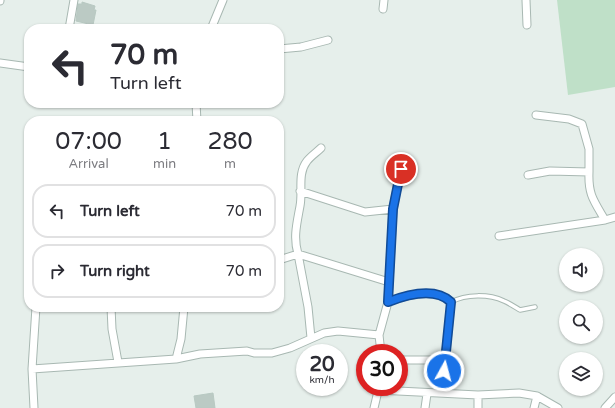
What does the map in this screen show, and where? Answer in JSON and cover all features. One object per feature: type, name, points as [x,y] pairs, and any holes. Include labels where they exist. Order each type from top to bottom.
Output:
[{"type":"street","points":[[70,24],[74,0]]},
{"type":"street","points":[[213,24],[223,0]]},
{"type":"street","points":[[383,9],[384,0]]},
{"type":"street","points":[[526,0],[527,25]]},
{"type":"street","points":[[284,49],[301,47],[328,40]]},
{"type":"street","points":[[0,63],[24,66]]},
{"type":"street","points":[[536,115],[569,119],[582,124],[589,149],[589,190],[591,198],[605,220]]},
{"type":"street","points":[[311,338],[308,307],[296,246],[295,228],[300,206],[300,183],[307,161],[321,148]]},
{"type":"street","points":[[380,344],[379,335],[388,302],[393,209],[401,169]]},
{"type":"street","points":[[528,175],[550,171],[589,172]]},
{"type":"street","points":[[300,192],[366,212],[393,209]]},
{"type":"street","points":[[498,236],[605,220],[615,217]]},
{"type":"street","points":[[284,258],[298,254],[389,282]]},
{"type":"street","points":[[388,302],[404,296],[419,294],[436,295],[451,302],[442,393]]},
{"type":"street","points":[[34,408],[32,369],[36,312]]},
{"type":"street","points":[[111,312],[112,329],[118,362]]},
{"type":"street","points":[[176,359],[182,339],[184,312]]},
{"type":"street","points":[[32,369],[176,359],[200,354],[246,351],[262,354],[280,352],[311,338],[338,331],[379,335]]},
{"type":"street","points":[[408,360],[446,360]]},
{"type":"street","points":[[408,392],[478,395],[499,393],[537,396],[558,408]]},
{"type":"street","points":[[425,408],[427,394]]},
{"type":"street","points":[[478,395],[478,408]]},
{"type":"street","points":[[374,408],[377,396]]},
{"type":"street","points":[[534,408],[537,396]]},
{"type":"street","points":[[605,408],[615,397]]},
{"type":"lane","points":[[451,302],[460,297],[486,297],[506,301],[520,310],[535,306]]},
{"type":"green space","points":[[557,0],[615,0],[615,87],[568,95]]},
{"type":"building","points":[[82,2],[95,6],[94,10],[96,10],[93,24],[76,21],[78,4],[82,4]]},
{"type":"building","points":[[213,393],[215,408],[196,408],[194,396]]},
{"type":"route","points":[[401,169],[393,209],[388,302],[404,296],[419,294],[436,295],[448,299],[451,302],[452,308],[444,371]]}]
